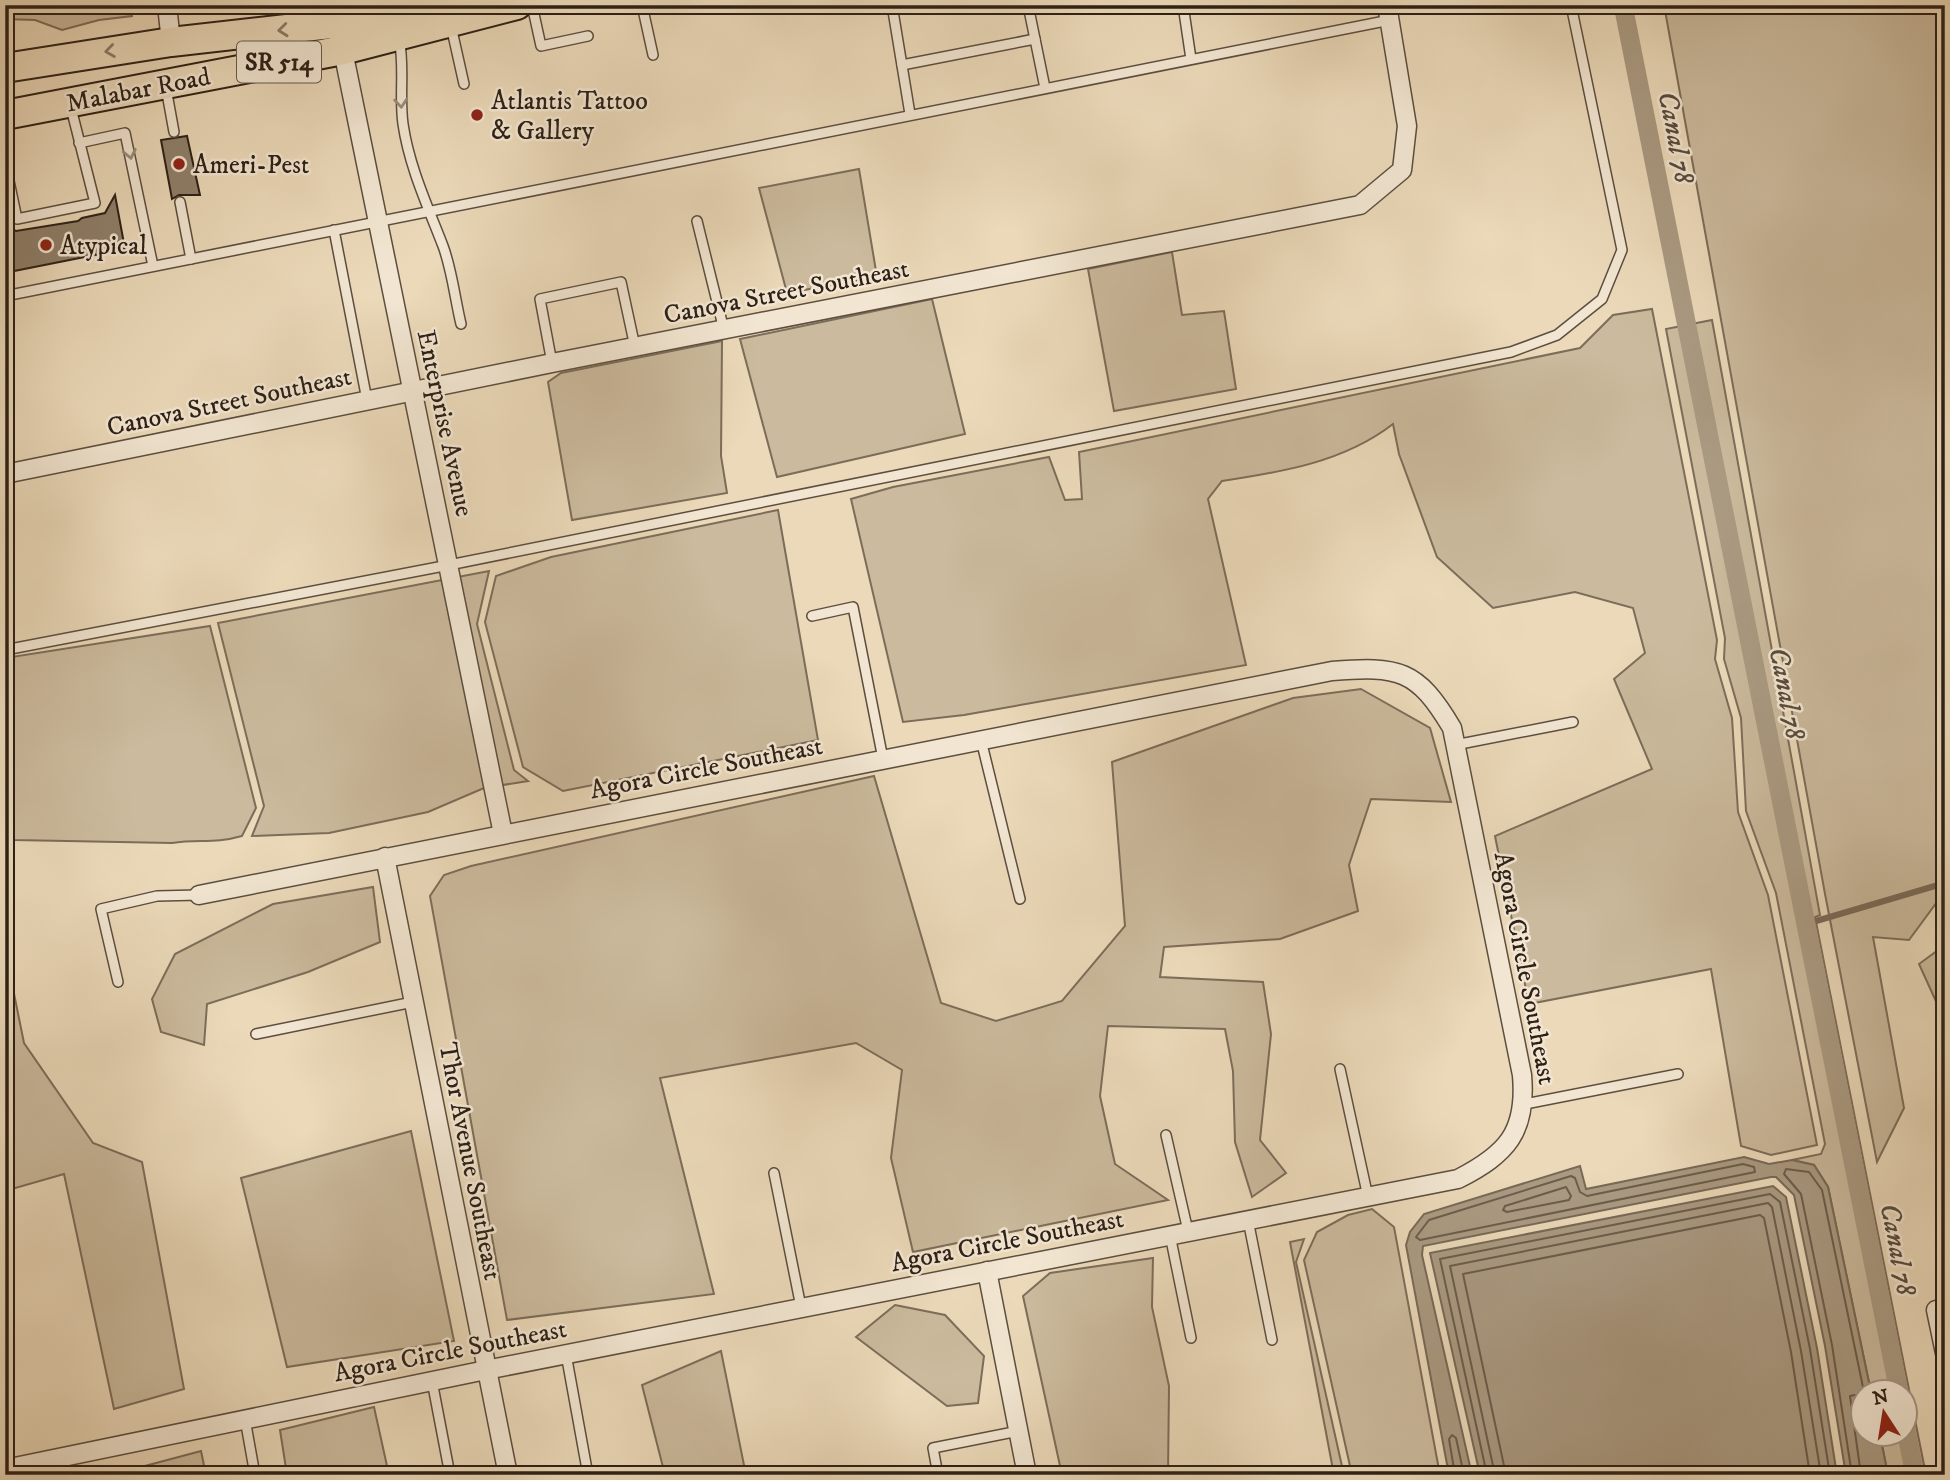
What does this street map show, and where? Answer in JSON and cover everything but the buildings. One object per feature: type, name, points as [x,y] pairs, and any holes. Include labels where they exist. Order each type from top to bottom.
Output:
[{"type":"main road","name":"Malabar Road","points":[[450,16],[496,5]]},
{"type":"main road","name":"Malabar Road","points":[[68,98],[165,83],[398,19],[450,16],[517,5]]},
{"type":"main road","name":"Malabar Road","points":[[5,68],[171,42],[340,37]]},
{"type":"main road","points":[[14,113],[47,98],[68,98],[158,75],[166,68],[171,42]]},
{"type":"street","points":[[167,5],[171,42]]},
{"type":"street","name":"Canova Street Southeast","points":[[5,474],[552,363],[1360,205],[1402,170],[1407,126],[1389,13]]},
{"type":"street","name":"Enterprise Avenue","points":[[340,37],[503,834]]},
{"type":"street","name":"Agora Circle Southeast","points":[[5,1469],[485,1370],[1458,1179],[1490,1163],[1516,1132],[1525,1104],[1522,1075],[1452,728],[1433,695],[1406,675],[1373,668],[1332,671],[199,895]]},
{"type":"street","name":"Thor Avenue Southeast","points":[[385,857],[508,1475]]},
{"type":"street","points":[[987,1271],[1027,1475]]},
{"type":"street","points":[[1936,1310],[1945,1353]]},
{"type":"lane","points":[[532,5],[541,46],[588,36]]},
{"type":"lane","points":[[642,5],[653,55]]},
{"type":"lane","points":[[892,5],[910,114]]},
{"type":"lane","points":[[1028,5],[1045,88]]},
{"type":"lane","points":[[1183,5],[1191,59]]},
{"type":"lane","points":[[5,650],[449,565],[1511,352],[1557,334],[1602,299],[1622,250],[1571,5]]},
{"type":"lane","points":[[5,296],[1191,59],[1389,13]]},
{"type":"lane","points":[[450,16],[464,84]]},
{"type":"lane","points":[[398,19],[404,60],[400,88],[403,125],[428,212],[444,248],[461,324]]},
{"type":"lane","points":[[902,65],[1035,39]]},
{"type":"lane","points":[[165,83],[174,132]]},
{"type":"lane","points":[[5,162],[18,219],[95,203],[68,98]]},
{"type":"lane","points":[[79,144],[125,133],[153,266]]},
{"type":"lane","points":[[180,202],[191,259]]},
{"type":"lane","points":[[697,220],[724,330]]},
{"type":"lane","points":[[334,230],[367,400]]},
{"type":"lane","points":[[552,363],[540,299],[621,282],[635,347]]},
{"type":"lane","points":[[813,616],[853,607],[883,759]]},
{"type":"lane","points":[[1455,745],[1573,722]]},
{"type":"lane","points":[[981,740],[1020,899]]},
{"type":"lane","points":[[118,982],[101,909],[157,896],[199,895]]},
{"type":"lane","points":[[256,1034],[413,1002]]},
{"type":"lane","points":[[1340,1069],[1368,1196]]},
{"type":"lane","points":[[1525,1104],[1678,1074]]},
{"type":"lane","points":[[1167,1135],[1188,1231]]},
{"type":"lane","points":[[774,1173],[801,1307]]},
{"type":"lane","points":[[1248,1220],[1272,1340]]},
{"type":"lane","points":[[1170,1235],[1191,1338]]},
{"type":"lane","points":[[566,1354],[588,1475]]},
{"type":"lane","points":[[432,1381],[450,1475]]},
{"type":"lane","points":[[245,1419],[255,1475]]},
{"type":"lane","points":[[938,1475],[933,1448],[1019,1431]]},
{"type":"shaded area","points":[[5,5],[131,5],[132,16],[99,20],[62,30],[35,20],[5,19]]},
{"type":"shaded area","points":[[1664,5],[1945,5],[1945,897],[1940,898],[1909,940],[1873,937],[1904,1108],[1877,1162],[1825,894]]},
{"type":"shaded area","points":[[859,169],[877,277],[787,293],[759,188]]},
{"type":"shaded area","points":[[1172,252],[1182,315],[1224,311],[1236,389],[1114,411],[1088,269]]},
{"type":"shaded area","points":[[932,299],[965,434],[777,477],[740,339]]},
{"type":"shaded area","points":[[1652,309],[1717,640],[1715,659],[1732,718],[1738,812],[1768,895],[1817,1145],[1771,1155],[1741,1146],[1711,969],[1529,1004],[1495,836],[1652,769],[1614,679],[1645,653],[1633,608],[1575,592],[1493,608],[1437,557],[1399,454],[1393,424],[1354,448],[1312,463],[1222,481],[1208,499],[1246,665],[964,715],[903,722],[851,499],[893,487],[1049,457],[1065,500],[1082,499],[1079,452],[1580,348],[1613,315]]},
{"type":"shaded area","points":[[1712,320],[1820,915],[1815,917],[1907,1378],[1868,1378],[1828,1187],[1814,1165],[1792,1160],[1821,1154],[1825,1144],[1776,893],[1746,811],[1741,718],[1724,659],[1725,638],[1666,329]]},
{"type":"shaded area","points":[[722,341],[721,456],[727,493],[572,520],[548,382],[561,373]]},
{"type":"shaded area","points":[[778,510],[818,740],[563,791],[523,767],[485,622],[496,576],[551,557]]},
{"type":"shaded area","points":[[489,571],[477,624],[514,770],[528,781],[484,788],[428,812],[329,833],[252,836],[264,806],[218,623]]},
{"type":"shaded area","points":[[210,626],[256,808],[242,836],[172,843],[14,840],[5,794],[5,658]]},
{"type":"shaded area","points":[[1361,689],[1430,728],[1451,802],[1371,799],[1349,865],[1358,911],[1280,939],[1164,947],[1160,977],[1263,982],[1271,1034],[1260,1140],[1286,1173],[1252,1197],[1235,1142],[1233,1071],[1225,1029],[1108,1026],[1100,1096],[1115,1164],[1168,1200],[913,1252],[891,1158],[902,1070],[856,1043],[660,1078],[714,1294],[507,1320],[430,896],[444,875],[471,866],[874,776],[941,1003],[996,1021],[1062,1001],[1125,926],[1112,762],[1293,698]]},
{"type":"shaded area","points":[[373,887],[380,942],[308,972],[207,1004],[204,1045],[161,1032],[152,999],[175,954],[273,904]]},
{"type":"shaded area","points":[[1945,945],[1945,1004],[1939,1008],[1919,964]]},
{"type":"shaded area","points":[[5,949],[24,1043],[93,1143],[142,1162],[184,1389],[114,1409],[64,1174],[5,1191]]},
{"type":"shaded area","points":[[411,1131],[454,1341],[287,1367],[241,1178]]},
{"type":"shaded area","points":[[1372,1209],[1394,1227],[1440,1475],[1352,1475],[1304,1260],[1317,1232],[1348,1215]]},
{"type":"shaded area","points":[[1304,1239],[1296,1262],[1344,1475],[1334,1475],[1290,1242]]},
{"type":"shaded area","points":[[1153,1258],[1152,1307],[1169,1386],[1168,1475],[1062,1475],[1023,1296],[1050,1273]]},
{"type":"shaded area","points":[[895,1305],[945,1315],[984,1356],[978,1403],[947,1406],[856,1337]]},
{"type":"shaded area","points":[[721,1351],[746,1475],[665,1475],[642,1385]]},
{"type":"shaded area","points":[[374,1407],[389,1475],[287,1475],[280,1430]]},
{"type":"shaded area","points":[[1918,1435],[1926,1475],[1888,1475],[1883,1448],[1918,1448]]},
{"type":"shaded area","points":[[201,1451],[206,1475],[111,1475]]},
{"type":"water","points":[[1744,1157],[1769,1164],[1792,1160],[1814,1165],[1828,1187],[1868,1378],[1848,1378],[1848,1448],[1883,1448],[1888,1475],[1846,1475],[1825,1346],[1794,1195],[1776,1177],[1771,1177],[1423,1246],[1422,1255],[1472,1475],[1449,1475],[1406,1245],[1410,1232],[1424,1214],[1580,1166],[1586,1189]]},
{"type":"water","points":[[1773,1186],[1786,1197],[1817,1348],[1837,1475],[1480,1475],[1430,1253]]},
{"type":"waterway","name":"Canal 78","points":[[1623,5],[1896,1378]]},
{"type":"waterway","points":[[1806,924],[1945,883]]},
{"type":"waterway","name":"Canal 78","points":[[1910,1448],[1915,1475]]},
{"type":"place","name":"Atlantis Tattoo & Gallery","points":[[477,115]]},
{"type":"place","name":"Ameri-Pest","points":[[179,164]]},
{"type":"place","name":"Atypical","points":[[46,245]]}]
